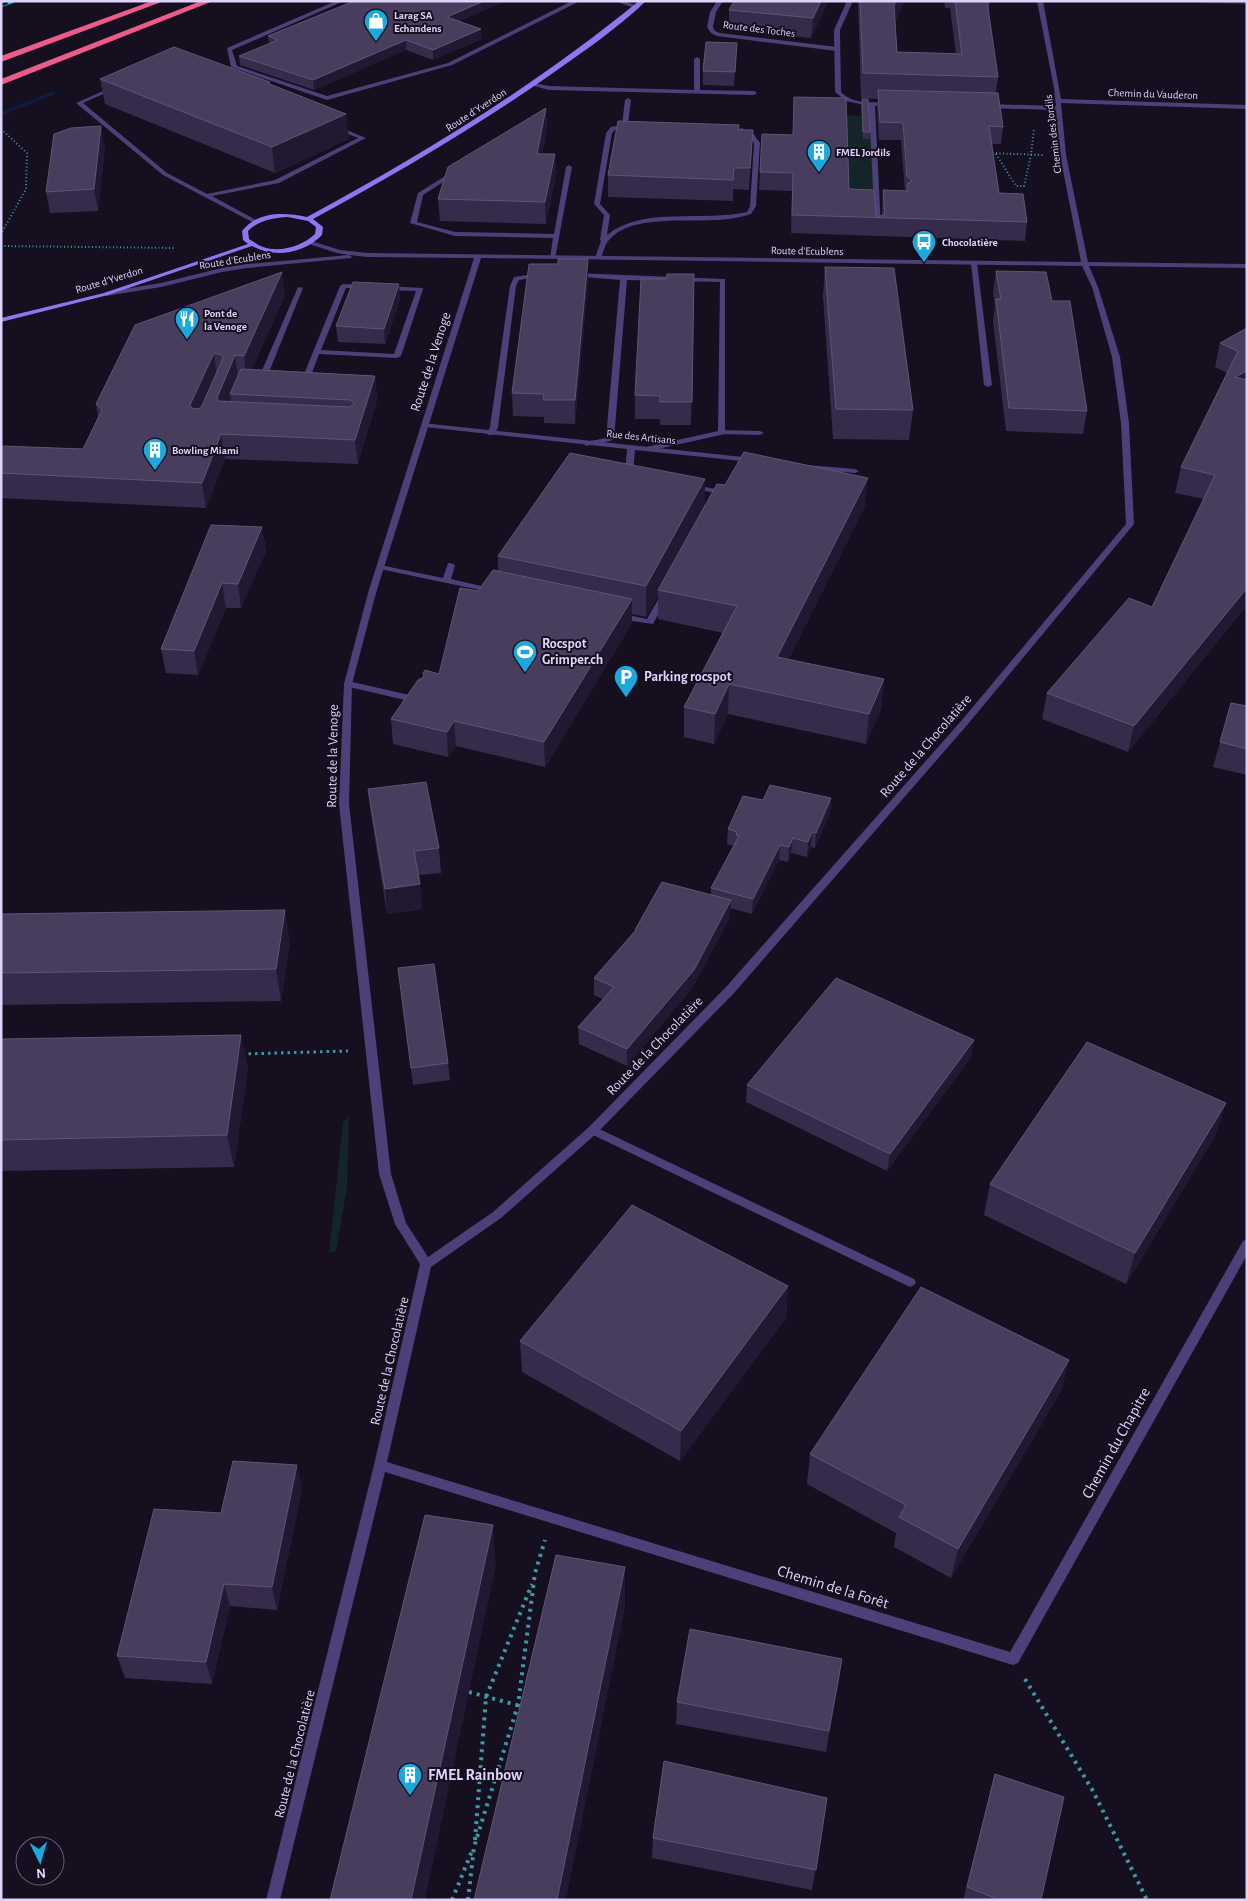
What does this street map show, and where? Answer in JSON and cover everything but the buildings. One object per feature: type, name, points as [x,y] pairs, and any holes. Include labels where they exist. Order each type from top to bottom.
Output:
[{"type":"highway","points":[[1,59],[160,1]]},
{"type":"highway","points":[[1,82],[209,1]]},
{"type":"main road","name":"Route d'Yverdon","points":[[308,219],[425,155],[533,85],[589,45],[643,1]]},
{"type":"main road","points":[[282,216],[308,219],[320,227],[320,233],[311,243],[287,250],[260,249],[250,245],[244,236],[249,226],[256,222],[282,216]]},
{"type":"main road","name":"Route d'Yverdon","points":[[1,320],[106,294],[250,245]]},
{"type":"street","points":[[341,1],[229,49],[234,67],[327,98],[450,64],[577,1]]},
{"type":"street","points":[[618,1],[637,6]]},
{"type":"street","name":"Route des Toches","points":[[720,1],[711,20],[710,27],[719,36],[837,48]]},
{"type":"street","points":[[850,1],[837,30],[838,92],[844,98],[851,101],[901,104]]},
{"type":"street","name":"Chemin des Jordils","points":[[1040,1],[1058,105],[1064,155],[1085,265]]},
{"type":"street","points":[[697,59],[697,92]]},
{"type":"street","points":[[125,84],[79,103],[165,174],[256,222]]},
{"type":"street","points":[[533,85],[549,88],[754,93]]},
{"type":"street","points":[[625,126],[628,100]]},
{"type":"street","points":[[872,103],[878,232]]},
{"type":"street","points":[[980,106],[1058,105]]},
{"type":"street","name":"Chemin du Vauderon","points":[[1058,105],[1247,107]]},
{"type":"street","points":[[205,196],[277,182],[363,138],[326,124]]},
{"type":"street","points":[[598,258],[607,215],[597,204],[609,133],[613,128],[634,126]]},
{"type":"street","points":[[603,240],[612,232],[628,225],[647,221],[729,218],[749,213],[753,206],[757,143],[751,134],[735,128]]},
{"type":"street","points":[[464,167],[420,194],[413,224],[455,234],[556,236]]},
{"type":"street","points":[[553,258],[569,167]]},
{"type":"street","points":[[877,197],[886,197]]},
{"type":"street","name":"Route d'Ecublens","points":[[311,243],[339,252],[368,255],[1247,266]]},
{"type":"street","name":"Route d'Ecublens","points":[[106,294],[161,285],[247,266],[368,255]]},
{"type":"street","name":"Route de la Venoge","points":[[426,1264],[401,1224],[385,1174],[344,804],[348,684],[357,645],[380,567],[478,257]]},
{"type":"street","points":[[974,263],[988,385]]},
{"type":"street","name":"Route de la Chocolatière","points":[[273,1900],[380,1466],[426,1264],[497,1215],[593,1130],[730,990],[966,722],[1130,524],[1125,423],[1116,358],[1095,287],[1085,265]]},
{"type":"street","points":[[491,433],[494,427],[513,286],[516,278],[531,275],[549,275]]},
{"type":"street","points":[[567,275],[723,280],[722,432]]},
{"type":"street","points":[[588,444],[610,439],[624,278]]},
{"type":"street","points":[[304,385],[343,286],[372,287]]},
{"type":"street","points":[[317,352],[398,356],[420,289],[382,287]]},
{"type":"street","points":[[260,383],[300,288]]},
{"type":"street","name":"Rue des Artisans","points":[[425,426],[761,461]]},
{"type":"street","points":[[649,449],[722,432],[760,433]]},
{"type":"street","points":[[631,448],[629,474],[638,476]]},
{"type":"street","points":[[803,466],[855,471]]},
{"type":"street","points":[[684,485],[721,492],[716,500]]},
{"type":"street","points":[[446,582],[451,565]]},
{"type":"street","points":[[380,567],[505,593]]},
{"type":"street","points":[[612,614],[650,622],[669,588]]},
{"type":"street","points":[[348,684],[421,700]]},
{"type":"street","points":[[593,1130],[910,1282]]},
{"type":"street","name":"Chemin du Chapitre","points":[[1013,1659],[1247,1244]]},
{"type":"street","name":"Chemin de la Forêt","points":[[380,1466],[1013,1659]]},
{"type":"path","points":[[996,154],[1016,186],[1024,186],[1031,154],[1034,120]]},
{"type":"path","points":[[1,129],[27,153],[26,189],[1,234]]},
{"type":"path","points":[[986,153],[1064,155]]},
{"type":"path","points":[[1,246],[181,248]]},
{"type":"path","points":[[235,1054],[371,1050]]},
{"type":"path","points":[[468,1900],[486,1697],[534,1578],[551,1518]]},
{"type":"path","points":[[452,1900],[474,1847],[518,1705],[534,1578]]},
{"type":"path","points":[[1013,1659],[1093,1791],[1147,1900]]},
{"type":"path","points":[[469,1692],[531,1710]]},
{"type":"shaded area","points":[[845,115],[873,116],[878,236],[848,235]]},
{"type":"shaded area","points":[[349,1118],[347,1187],[336,1251],[329,1253],[343,1122]]},
{"type":"waterway","points":[[1,114],[53,93]]},
{"type":"railway","points":[[1,5],[13,1]]},
{"type":"place","name":"Larag SA Echandens","points":[[376,42]]},
{"type":"place","name":"FMEL Jordils","points":[[819,173]]},
{"type":"place","name":"Chocolatière","points":[[924,263]]},
{"type":"place","name":"Pont de la Venoge","points":[[187,340]]},
{"type":"place","name":"Bowling Miami","points":[[155,471]]},
{"type":"place","name":"Rocspot Grimper.ch","points":[[525,673]]},
{"type":"place","name":"Parking rocspot","points":[[626,698]]},
{"type":"place","name":"FMEL Rainbow","points":[[410,1796]]}]
